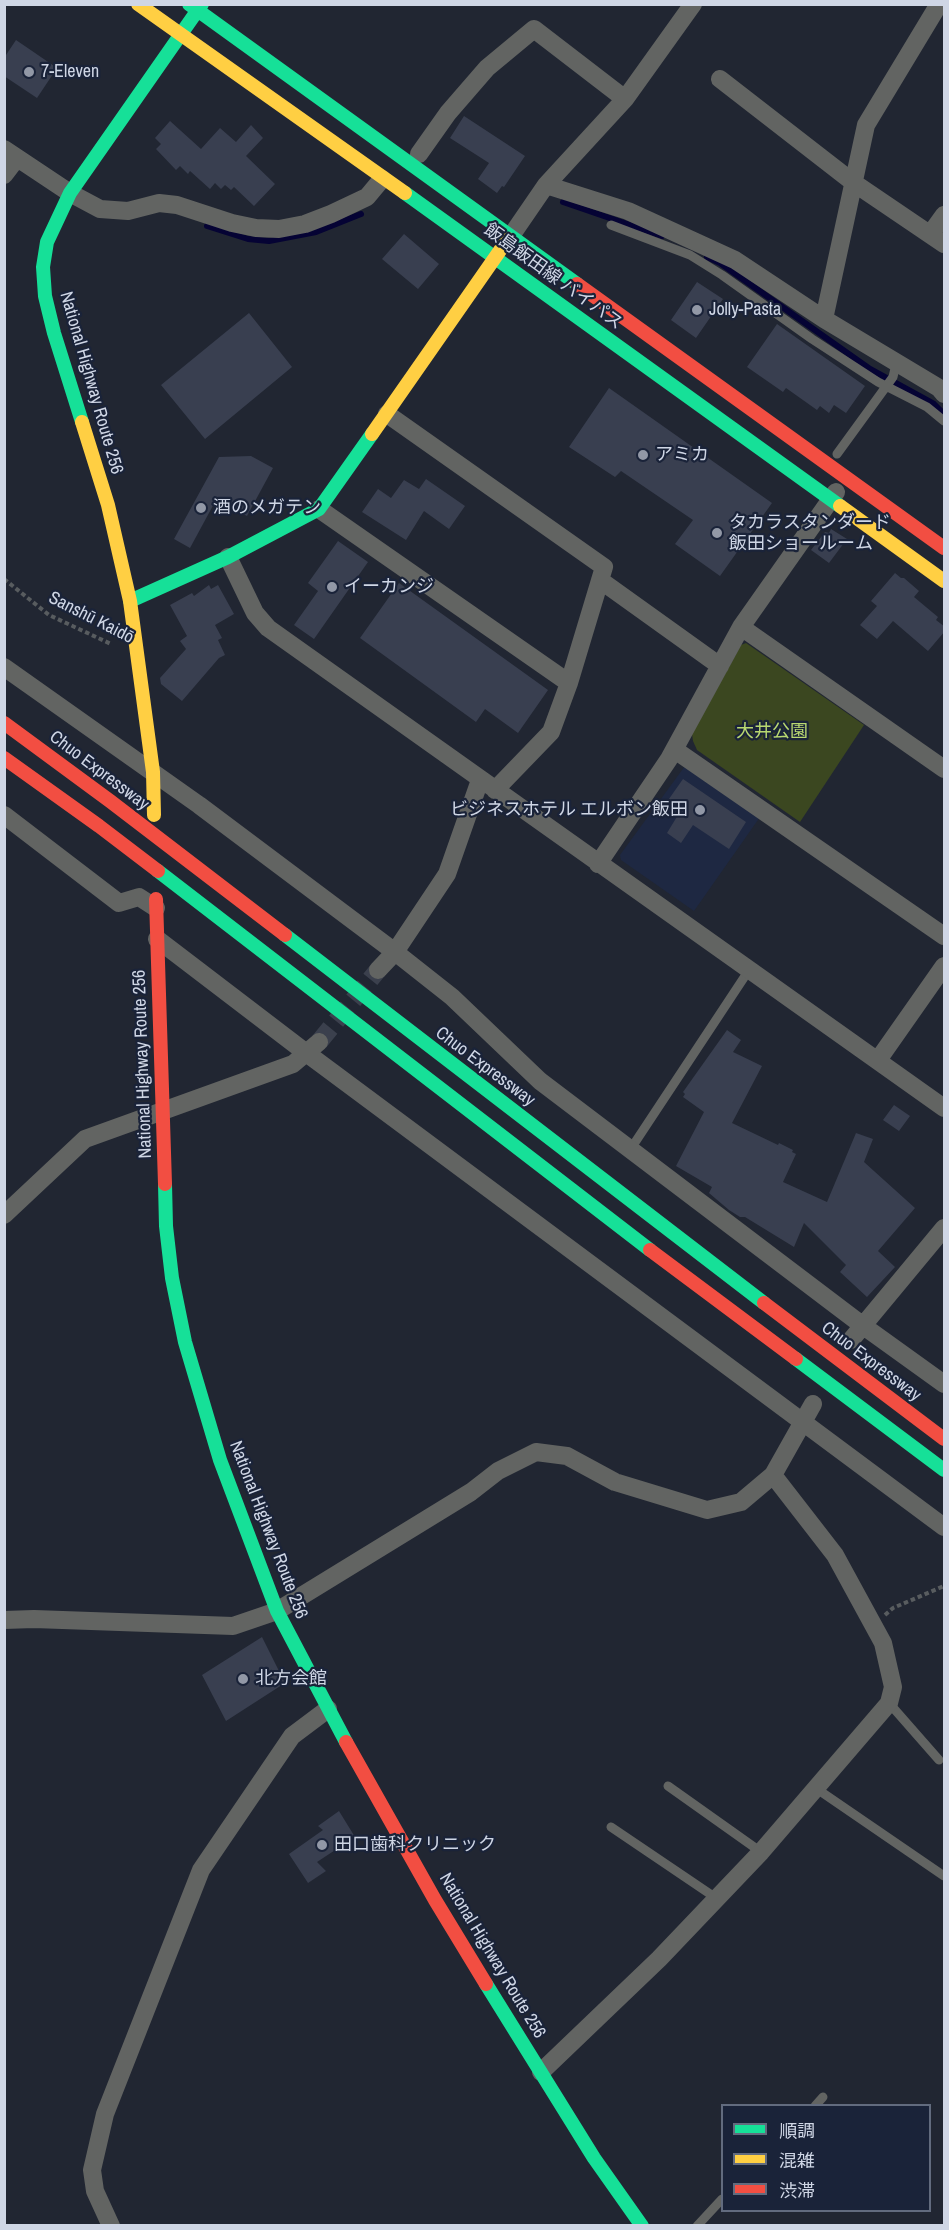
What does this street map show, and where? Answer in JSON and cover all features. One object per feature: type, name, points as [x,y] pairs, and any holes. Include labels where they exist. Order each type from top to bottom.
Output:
[{"type":"main road","name":"飯島飯田線 バイパス","points":[[138,4],[945,581]]},
{"type":"main road","name":"飯島飯田線 バイパス","points":[[196,7],[945,548]]},
{"type":"main road","name":"National Highway Route 256","points":[[154,815],[153,772],[130,601],[108,505],[54,333],[45,296],[43,267],[47,242],[70,193],[181,35],[196,7]]},
{"type":"main road","points":[[130,601],[228,557],[319,508],[511,236]]},
{"type":"main road","name":"Chuo Expressway","points":[[4,723],[111,801],[835,1358],[945,1439]]},
{"type":"main road","points":[[4,758],[108,833],[614,1223],[945,1470]]},
{"type":"main road","name":"National Highway Route 256","points":[[156,904],[166,1226],[172,1278],[185,1342],[220,1460],[277,1611],[328,1709],[435,1900],[594,2158],[642,2226]]},
{"type":"street","points":[[511,236],[546,185],[625,99],[693,4]]},
{"type":"street","points":[[824,319],[866,125],[939,4]]},
{"type":"street","points":[[419,154],[448,113],[487,69],[534,29],[625,99]]},
{"type":"street","points":[[720,79],[854,183],[938,238],[945,215]]},
{"type":"street","points":[[4,175],[10,153],[70,193],[100,209],[128,211],[159,203],[177,204],[240,225],[279,229],[305,224],[367,197],[382,179]]},
{"type":"street","points":[[546,185],[628,211],[735,260],[824,319],[891,377],[939,388],[945,394]]},
{"type":"street","points":[[378,970],[395,952],[447,874],[488,785],[551,732],[569,683],[604,567],[387,414]]},
{"type":"street","points":[[597,864],[675,750],[741,627],[846,477]]},
{"type":"street","points":[[319,508],[569,683]]},
{"type":"street","points":[[228,557],[255,613],[268,628],[597,864],[945,1108]]},
{"type":"street","points":[[600,580],[720,666]]},
{"type":"street","points":[[741,627],[945,769]]},
{"type":"street","points":[[4,667],[153,772],[395,952],[452,997],[540,1081],[862,1325],[945,1384]]},
{"type":"street","points":[[675,750],[945,936]]},
{"type":"street","points":[[4,815],[119,903],[139,897],[156,904]]},
{"type":"street","points":[[157,939],[312,1047],[802,1422],[945,1527]]},
{"type":"street","points":[[878,1060],[945,966]]},
{"type":"street","points":[[4,1215],[85,1139],[292,1064],[312,1047]]},
{"type":"street","points":[[851,1340],[945,1228]]},
{"type":"street","points":[[4,1620],[233,1626],[277,1611],[471,1492],[498,1471],[536,1452],[567,1456],[615,1482],[707,1510],[741,1502],[773,1475],[813,1404]]},
{"type":"street","points":[[541,2072],[659,1959],[761,1852],[889,1703],[893,1687],[883,1643],[835,1555],[773,1475]]},
{"type":"street","points":[[111,2226],[95,2191],[92,2170],[105,2114],[201,1870],[292,1736],[328,1709]]},
{"type":"lane","points":[[611,225],[690,255],[812,339],[891,377],[945,421]]},
{"type":"lane","points":[[837,454],[891,377]]},
{"type":"lane","points":[[630,1149],[749,970]]},
{"type":"lane","points":[[889,1703],[939,1760]]},
{"type":"lane","points":[[668,1786],[761,1852]]},
{"type":"lane","points":[[817,1789],[945,1876]]},
{"type":"lane","points":[[611,1827],[716,1898]]},
{"type":"lane","points":[[817,2104],[823,2097]]},
{"type":"lane","points":[[697,2226],[721,2201]]},
{"type":"path","name":"Sanshū Kaidō","points":[[4,579],[50,615],[139,657]]},
{"type":"path","points":[[874,1626],[893,1608],[945,1586]]},
{"type":"shaded area","points":[[685,766],[760,817],[694,911],[621,860],[620,855]]},
{"type":"green space","name":"大井公園","points":[[746,643],[864,725],[800,822],[697,750],[693,741],[692,734],[741,645]]},
{"type":"building","name":"7-Eleven","points":[[16,40],[57,68],[37,98],[4,76],[4,58]]},
{"type":"building","points":[[464,116],[525,156],[504,187],[502,186],[497,193],[478,179],[489,163],[450,138]]},
{"type":"building","points":[[170,121],[201,149],[220,128],[236,142],[251,125],[263,138],[246,156],[275,184],[254,206],[234,187],[231,190],[225,185],[221,189],[215,183],[210,189],[190,171],[188,174],[180,166],[176,170],[156,149],[161,144],[155,138]]},
{"type":"building","points":[[404,234],[439,264],[418,289],[382,259]]},
{"type":"building","name":"Jolly-Pasta","points":[[697,282],[723,299],[696,338],[671,320]]},
{"type":"building","points":[[249,313],[292,367],[205,439],[161,385]]},
{"type":"building","points":[[777,324],[865,386],[846,413],[834,405],[829,413],[820,406],[817,410],[786,388],[783,392],[747,367]]},
{"type":"building","points":[[609,388],[772,503],[720,576],[675,544],[693,520],[621,471],[615,477],[569,447]]},
{"type":"building","name":"酒のメガテン","points":[[251,456],[273,468],[247,516],[216,500],[190,548],[174,539],[219,457]]},
{"type":"building","points":[[426,479],[465,506],[449,529],[424,511],[406,540],[362,512],[378,489],[391,498],[404,480],[419,489]]},
{"type":"building","points":[[831,529],[847,539],[829,563],[811,550],[825,532],[829,533]]},
{"type":"building","name":"イーカンジ","points":[[338,541],[368,562],[314,639],[294,625],[318,591],[308,583]]},
{"type":"building","points":[[895,573],[919,591],[914,597],[938,617],[936,620],[945,627],[945,631],[928,651],[893,621],[877,639],[860,625],[877,606],[871,601]]},
{"type":"building","points":[[399,583],[548,690],[518,733],[485,709],[476,722],[360,638]]},
{"type":"building","points":[[209,585],[211,589],[218,585],[234,614],[215,625],[222,638],[218,640],[225,655],[219,658],[182,701],[161,684],[160,678],[186,649],[180,641],[187,636],[170,605],[192,593],[194,596]]},
{"type":"building","name":"ビジネスホテル エルボン飯田","points":[[683,779],[746,822],[729,849],[693,825],[681,843],[667,833],[678,815],[664,806]]},
{"type":"building","points":[[727,1030],[741,1040],[733,1052],[762,1066],[732,1123],[793,1150],[792,1152],[796,1154],[783,1182],[827,1202],[856,1133],[873,1139],[864,1162],[915,1208],[878,1251],[895,1267],[867,1297],[840,1272],[846,1265],[804,1223],[794,1247],[745,1217],[740,1217],[729,1210],[709,1193],[712,1187],[676,1166],[704,1112],[683,1097],[685,1094],[683,1092]]},
{"type":"building","points":[[894,1105],[910,1116],[899,1131],[883,1120]]},
{"type":"building","name":"北方会館","points":[[262,1637],[285,1683],[226,1721],[202,1675]]},
{"type":"building","name":"田口歯科クリニック","points":[[339,1811],[355,1837],[317,1862],[326,1871],[308,1883],[289,1854],[323,1830],[318,1826]]},
{"type":"waterway","points":[[563,202],[662,236]]},
{"type":"waterway","points":[[207,226],[248,239],[269,241],[316,232],[361,214]]},
{"type":"waterway","points":[[707,257],[720,263],[870,369],[934,404],[944,414]]},
{"type":"tunnel","points":[[319,1042],[378,970]]},
{"type":"traffic: fast","points":[[189,4],[577,284]]},
{"type":"traffic: fast","points":[[82,422],[45,296],[43,267],[47,242],[70,193],[202,4]]},
{"type":"traffic: fast","points":[[405,193],[840,506]]},
{"type":"traffic: fast","points":[[130,601],[228,557],[319,509],[372,434]]},
{"type":"traffic: fast","points":[[158,871],[650,1250]]},
{"type":"traffic: fast","points":[[285,935],[764,1303]]},
{"type":"traffic: fast","points":[[165,1184],[166,1226],[172,1278],[185,1342],[220,1460],[277,1611],[346,1742]]},
{"type":"traffic: fast","points":[[796,1359],[944,1470]]},
{"type":"traffic: fast","points":[[486,1984],[594,2158],[642,2226]]},
{"type":"traffic: slow","points":[[138,4],[405,193]]},
{"type":"traffic: slow","points":[[372,434],[508,239]]},
{"type":"traffic: slow","points":[[82,422],[108,505],[130,601],[153,772],[154,815]]},
{"type":"traffic: slow","points":[[840,506],[944,581]]},
{"type":"traffic: jam","points":[[577,284],[944,548]]},
{"type":"traffic: jam","points":[[4,723],[285,935]]},
{"type":"traffic: jam","points":[[4,758],[158,871]]},
{"type":"traffic: jam","points":[[156,899],[165,1184]]},
{"type":"traffic: jam","points":[[650,1250],[796,1359]]},
{"type":"traffic: jam","points":[[764,1303],[944,1439]]},
{"type":"traffic: jam","points":[[346,1742],[435,1900],[486,1984]]},
{"type":"place","name":"7-Eleven","points":[[29,72]]},
{"type":"place","name":"Jolly-Pasta","points":[[697,310]]},
{"type":"place","name":"アミカ","points":[[643,455]]},
{"type":"place","name":"酒のメガテン","points":[[201,508]]},
{"type":"place","name":"タカラスタンダード 飯田ショールーム","points":[[717,533]]},
{"type":"place","name":"イーカンジ","points":[[332,587]]},
{"type":"place","name":"ビジネスホテル エルボン飯田","points":[[700,810]]},
{"type":"place","name":"北方会館","points":[[243,1679]]},
{"type":"place","name":"田口歯科クリニック","points":[[322,1845]]}]
